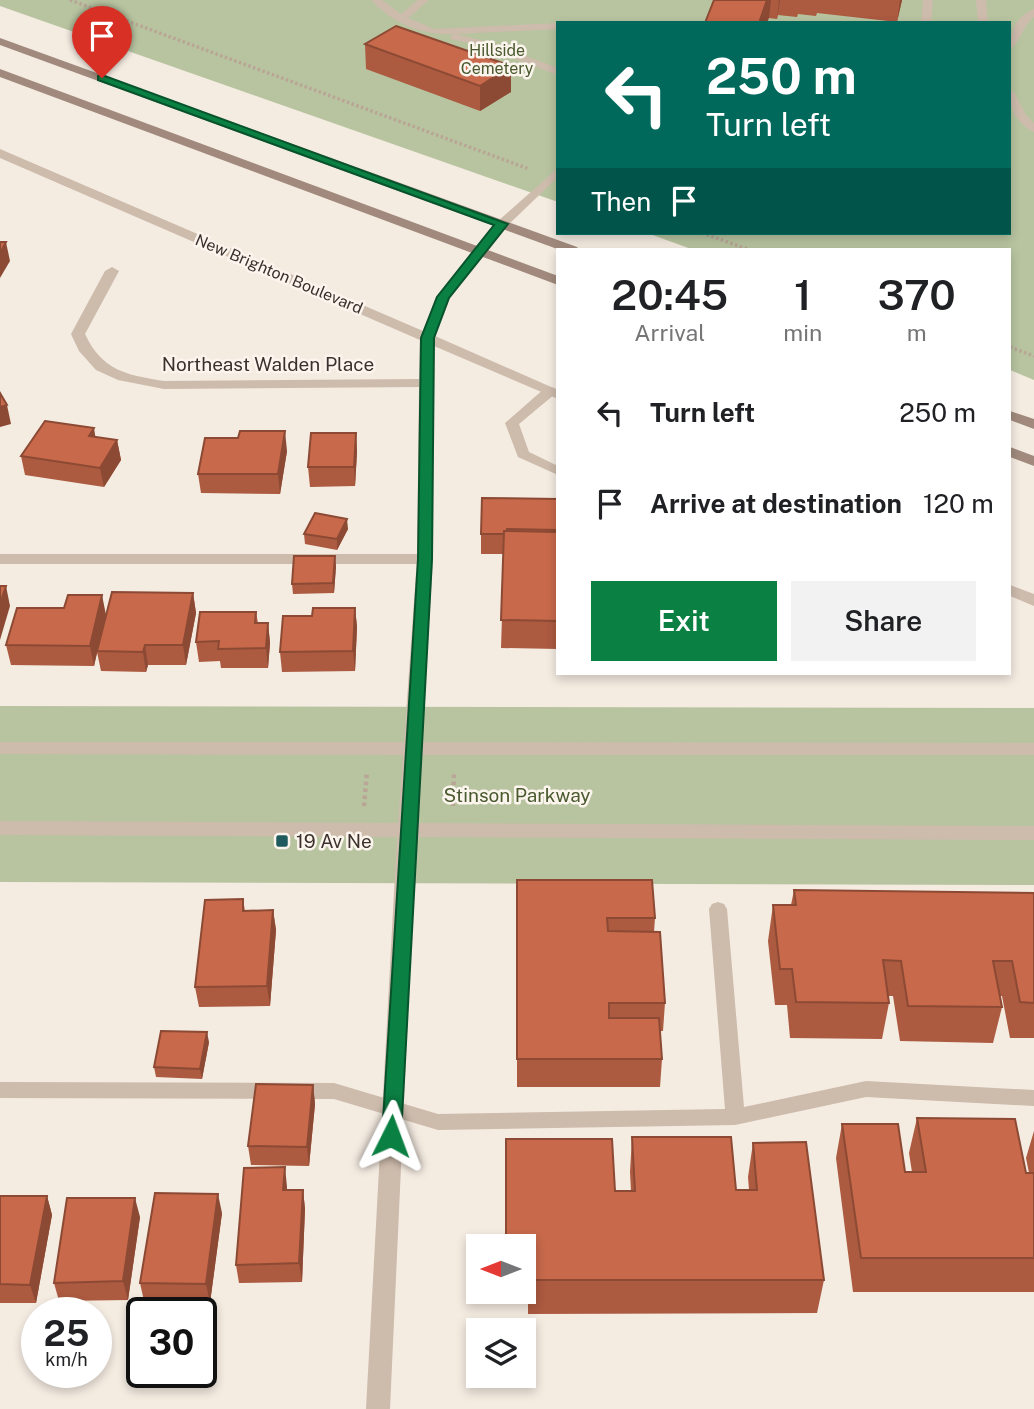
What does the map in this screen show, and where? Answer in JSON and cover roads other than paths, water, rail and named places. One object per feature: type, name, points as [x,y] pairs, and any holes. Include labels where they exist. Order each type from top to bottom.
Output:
[{"type":"main road","points":[[0,41],[567,248]]},
{"type":"main road","points":[[0,73],[556,280]]},
{"type":"main road","points":[[1011,415],[1034,424]]},
{"type":"main road","points":[[1011,452],[1034,461]]},
{"type":"street","name":"New Brighton Boulevard","points":[[0,153],[554,393]]},
{"type":"street","points":[[378,1409],[407,831],[425,559],[427,338],[443,297],[502,224]]},
{"type":"street","name":"Northeast Walden Place","points":[[113,271],[78,334],[85,353],[102,368],[130,380],[164,385],[427,383]]},
{"type":"street","points":[[1011,590],[1034,601]]},
{"type":"street","points":[[0,748],[1034,748]]},
{"type":"street","points":[[0,828],[1034,833]]},
{"type":"lane","points":[[376,0],[401,19],[433,32],[484,44],[556,71]]},
{"type":"lane","points":[[401,19],[424,0]]},
{"type":"lane","points":[[926,21],[928,0]]},
{"type":"lane","points":[[981,0],[983,21]]},
{"type":"lane","points":[[1011,25],[1021,22],[1034,12]]},
{"type":"lane","points":[[1011,44],[1021,22]]},
{"type":"lane","points":[[433,32],[556,26]]},
{"type":"lane","points":[[1011,96],[1021,117],[1034,129]]},
{"type":"lane","points":[[502,224],[555,174]]},
{"type":"lane","points":[[554,393],[512,423],[523,454],[556,470]]},
{"type":"lane","points":[[0,559],[425,559]]},
{"type":"lane","points":[[718,909],[735,1117]]},
{"type":"lane","points":[[0,1090],[334,1091],[438,1122],[735,1117],[866,1089],[1034,1098]]},
{"type":"place","name":"19 Av Ne","points":[[282,841]]},
{"type":"park label","name":"Hillside Cemetery","points":[[497,59]]},
{"type":"park label","name":"Stinson Parkway","points":[[517,795]]}]
